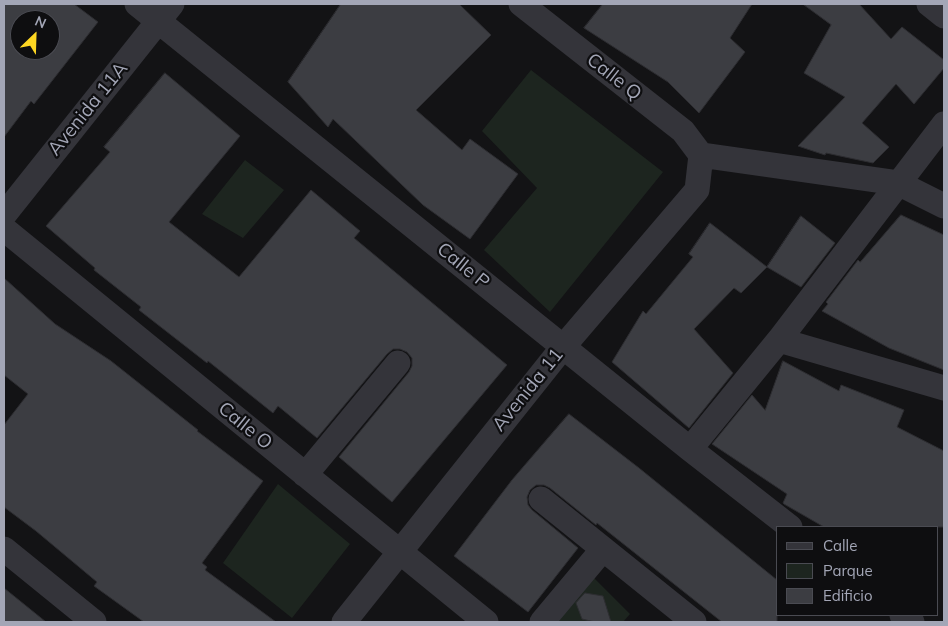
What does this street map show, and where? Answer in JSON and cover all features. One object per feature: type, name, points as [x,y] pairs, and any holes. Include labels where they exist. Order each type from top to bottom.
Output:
[{"type":"street","name":"Calle P","points":[[137,4],[165,12],[563,347],[789,526]]},
{"type":"street","name":"Calle Q","points":[[521,4],[683,131],[701,155]]},
{"type":"street","points":[[929,4],[944,16]]},
{"type":"street","name":"Avenida 11A","points":[[4,215],[165,12]]},
{"type":"street","points":[[690,449],[779,340],[944,124]]},
{"type":"street","points":[[701,155],[898,183],[944,206]]},
{"type":"street","name":"Avenida 11","points":[[344,622],[563,347],[697,190],[701,155]]},
{"type":"street","name":"Calle O","points":[[4,230],[486,622]]},
{"type":"street","points":[[779,340],[944,388]]},
{"type":"street","points":[[305,475],[398,363]]},
{"type":"street","points":[[541,499],[694,622]]},
{"type":"street","points":[[4,549],[94,622]]},
{"type":"street","points":[[542,622],[603,550]]},
{"type":"green space","points":[[531,70],[663,172],[550,312],[484,250],[537,188],[482,131]]},
{"type":"green space","points":[[245,160],[284,190],[243,238],[202,214]]},
{"type":"green space","points":[[278,484],[350,544],[292,618],[223,563]]},
{"type":"green space","points":[[591,575],[630,614],[623,622],[552,622]]},
{"type":"building","points":[[4,4],[74,4],[98,22],[34,104],[31,101],[4,137]]},
{"type":"building","points":[[341,4],[459,4],[491,35],[416,110],[462,150],[470,139],[518,174],[470,239],[423,205],[333,119],[328,127],[288,82]]},
{"type":"building","points":[[603,4],[752,4],[730,38],[745,52],[699,113],[668,82],[584,28]]},
{"type":"building","points":[[803,4],[859,4],[891,39],[902,27],[944,60],[944,68],[914,104],[896,84],[862,123],[889,147],[873,163],[826,153],[825,155],[798,146],[845,97],[804,73],[831,25]]},
{"type":"building","points":[[165,73],[240,136],[169,222],[239,277],[311,190],[360,231],[354,238],[507,365],[392,502],[339,457],[409,372],[412,366],[412,358],[407,352],[393,349],[387,354],[317,438],[278,406],[273,413],[208,361],[207,363],[139,310],[141,307],[94,270],[95,268],[46,226],[110,152],[104,147]]},
{"type":"building","points":[[901,215],[944,235],[944,370],[889,348],[822,311],[828,304],[826,302],[858,260],[860,262]]},
{"type":"building","points":[[801,216],[835,243],[801,287],[767,267]]},
{"type":"building","points":[[710,223],[767,267],[741,293],[734,288],[694,329],[733,373],[689,428],[612,362],[643,311],[646,314],[693,257],[689,254]]},
{"type":"building","points":[[4,278],[55,324],[111,361],[197,431],[263,481],[202,563],[207,567],[205,570],[276,622],[144,622],[94,586],[97,582],[4,507],[4,425],[28,394],[4,375]]},
{"type":"building","points":[[783,361],[839,391],[841,385],[904,410],[897,427],[944,451],[944,527],[822,526],[784,504],[787,494],[712,444],[752,395],[765,410]]},
{"type":"building","points":[[569,414],[776,579],[777,622],[722,622],[597,523],[596,525],[544,485],[536,485],[530,490],[527,497],[528,505],[578,548],[528,612],[454,556],[512,480]]},
{"type":"building","points":[[4,588],[46,622],[4,622]]},
{"type":"building","points":[[585,593],[603,596],[611,622],[595,622],[582,619],[576,603]]}]
